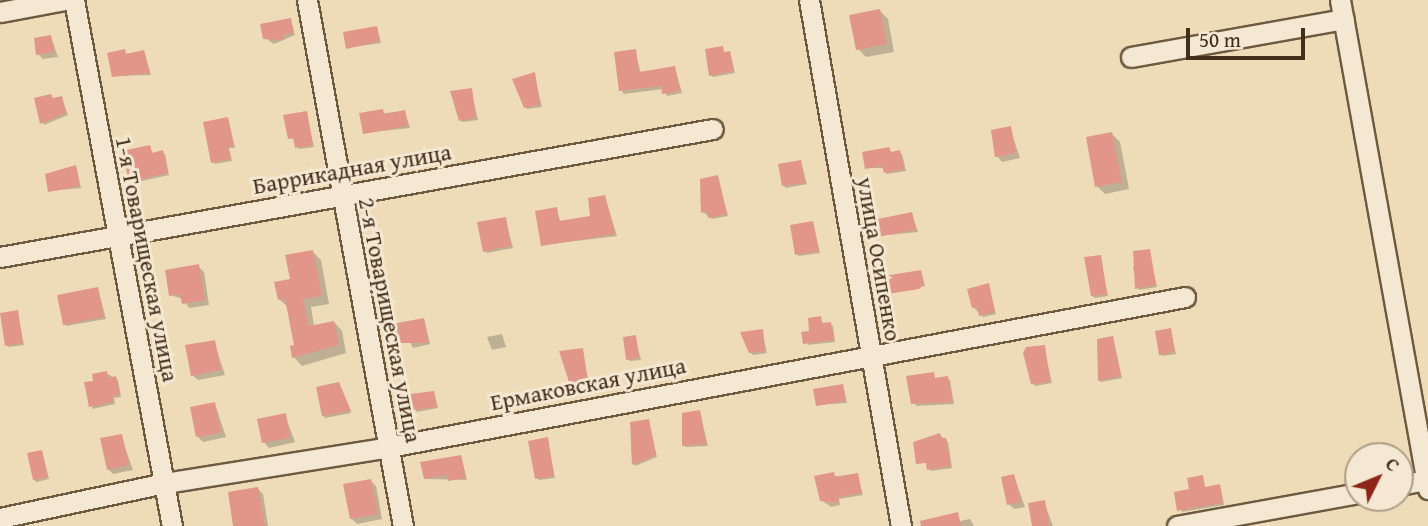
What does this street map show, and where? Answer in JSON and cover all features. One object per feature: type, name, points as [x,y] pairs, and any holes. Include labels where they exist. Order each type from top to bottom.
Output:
[{"type":"street","points":[[0,12],[64,0]]},
{"type":"street","name":"1-я Товарищеская улица","points":[[74,0],[172,526]]},
{"type":"street","name":"2-я Товарищеская улица","points":[[307,0],[403,526]]},
{"type":"street","name":"улица Осипенко","points":[[809,0],[901,526]]},
{"type":"street","points":[[1131,57],[1342,10],[1427,484]]},
{"type":"street","name":"Баррикадная улица","points":[[0,257],[713,129]]},
{"type":"street","name":"Ермаковская улица","points":[[0,518],[165,484],[389,447],[1185,297]]},
{"type":"street","points":[[1177,526],[1344,496]]},
{"type":"building","points":[[880,9],[887,44],[856,50],[849,15]]},
{"type":"building","points":[[291,18],[294,33],[283,35],[284,40],[263,39],[260,24]]},
{"type":"building","points":[[377,26],[380,41],[346,49],[343,32]]},
{"type":"building","points":[[51,35],[54,52],[36,55],[34,38]]},
{"type":"building","points":[[723,46],[724,52],[730,51],[734,71],[709,76],[705,49]]},
{"type":"building","points":[[125,49],[126,54],[144,50],[150,73],[112,77],[107,53]]},
{"type":"building","points":[[636,49],[639,72],[675,66],[680,91],[662,94],[661,86],[619,91],[614,52]]},
{"type":"building","points":[[535,72],[540,105],[524,108],[512,79]]},
{"type":"building","points":[[472,88],[476,118],[459,121],[450,91]]},
{"type":"building","points":[[51,94],[53,98],[62,96],[66,113],[40,124],[34,98]]},
{"type":"building","points":[[383,109],[384,114],[405,110],[408,126],[363,134],[359,113]]},
{"type":"building","points":[[307,111],[313,145],[295,148],[293,138],[288,139],[283,115]]},
{"type":"building","points":[[228,117],[234,146],[228,147],[231,159],[211,163],[203,122]]},
{"type":"building","points":[[1011,126],[1016,153],[995,157],[991,130]]},
{"type":"building","points":[[1112,132],[1122,182],[1095,187],[1086,137]]},
{"type":"building","points":[[150,145],[152,153],[163,150],[168,173],[129,182],[122,151]]},
{"type":"building","points":[[889,147],[891,152],[900,150],[904,169],[884,173],[882,166],[865,169],[862,152]]},
{"type":"building","points":[[801,160],[805,183],[782,186],[778,164]]},
{"type":"building","points":[[76,165],[80,186],[48,192],[45,174]]},
{"type":"building","points":[[718,175],[727,214],[708,218],[707,211],[701,213],[700,179]]},
{"type":"building","points":[[605,195],[615,234],[541,246],[535,211],[557,207],[559,221],[590,216],[588,198]]},
{"type":"building","points":[[912,212],[916,230],[876,237],[873,220]]},
{"type":"building","points":[[506,217],[511,246],[483,252],[477,222]]},
{"type":"building","points":[[813,221],[819,251],[795,255],[790,225]]},
{"type":"building","points":[[1150,249],[1156,285],[1135,289],[1133,251]]},
{"type":"building","points":[[313,250],[322,296],[303,299],[309,326],[334,321],[339,345],[292,358],[290,346],[294,345],[285,299],[278,300],[274,282],[290,279],[285,255]]},
{"type":"building","points":[[1101,255],[1107,294],[1091,296],[1084,257]]},
{"type":"building","points":[[199,264],[205,300],[182,304],[180,294],[169,296],[165,270]]},
{"type":"building","points":[[921,270],[924,284],[919,289],[888,294],[884,276]]},
{"type":"building","points":[[989,283],[995,312],[979,316],[977,307],[972,308],[967,289]]},
{"type":"building","points":[[98,287],[104,317],[63,325],[57,295]]},
{"type":"building","points":[[18,310],[23,343],[5,346],[0,313]]},
{"type":"building","points":[[821,316],[822,323],[831,322],[834,340],[803,344],[801,332],[809,331],[808,318]]},
{"type":"building","points":[[424,318],[429,343],[396,343],[392,324]]},
{"type":"building","points":[[1171,328],[1175,352],[1159,355],[1155,331]]},
{"type":"building","points":[[763,329],[765,351],[749,353],[740,332]]},
{"type":"building","points":[[636,335],[639,358],[626,360],[623,337]]},
{"type":"building","points":[[1113,336],[1121,376],[1098,381],[1097,339]]},
{"type":"building","points":[[215,340],[221,370],[191,376],[185,345]]},
{"type":"building","points":[[1045,345],[1050,382],[1031,384],[1023,353],[1026,347]]},
{"type":"building","points":[[583,348],[588,382],[570,385],[559,351]]},
{"type":"building","points":[[107,371],[108,378],[116,376],[120,395],[112,396],[114,402],[89,407],[84,382],[93,381],[92,374]]},
{"type":"building","points":[[934,372],[935,378],[948,376],[953,402],[911,404],[906,376]]},
{"type":"building","points":[[339,382],[351,411],[322,416],[316,387]]},
{"type":"building","points":[[843,384],[846,401],[816,406],[813,389]]},
{"type":"building","points":[[434,391],[437,407],[413,410],[410,394]]},
{"type":"building","points":[[215,402],[221,433],[196,437],[190,407]]},
{"type":"building","points":[[700,410],[706,444],[682,446],[682,413]]},
{"type":"building","points":[[286,413],[290,438],[262,443],[257,419]]},
{"type":"building","points":[[649,419],[656,455],[632,465],[630,422]]},
{"type":"building","points":[[940,433],[941,438],[946,438],[951,466],[927,470],[926,463],[916,464],[913,442]]},
{"type":"building","points":[[122,434],[129,465],[107,470],[100,438]]},
{"type":"building","points":[[548,437],[554,476],[535,479],[528,441]]},
{"type":"building","points":[[42,450],[48,477],[33,480],[27,453]]},
{"type":"building","points":[[461,455],[466,478],[448,481],[447,475],[424,479],[420,462]]},
{"type":"building","points":[[834,472],[835,477],[858,473],[862,493],[838,497],[839,503],[820,501],[814,476]]},
{"type":"building","points":[[1014,474],[1021,502],[1007,505],[1001,477]]},
{"type":"building","points":[[1203,475],[1205,487],[1220,484],[1223,503],[1177,511],[1174,492],[1189,489],[1187,478]]},
{"type":"building","points":[[371,479],[378,514],[350,519],[343,484]]},
{"type":"building","points":[[258,487],[265,526],[233,526],[228,492]]},
{"type":"building","points":[[1045,500],[1049,526],[1032,526],[1028,503]]},
{"type":"building","points":[[958,512],[961,526],[921,526],[920,521]]}]
